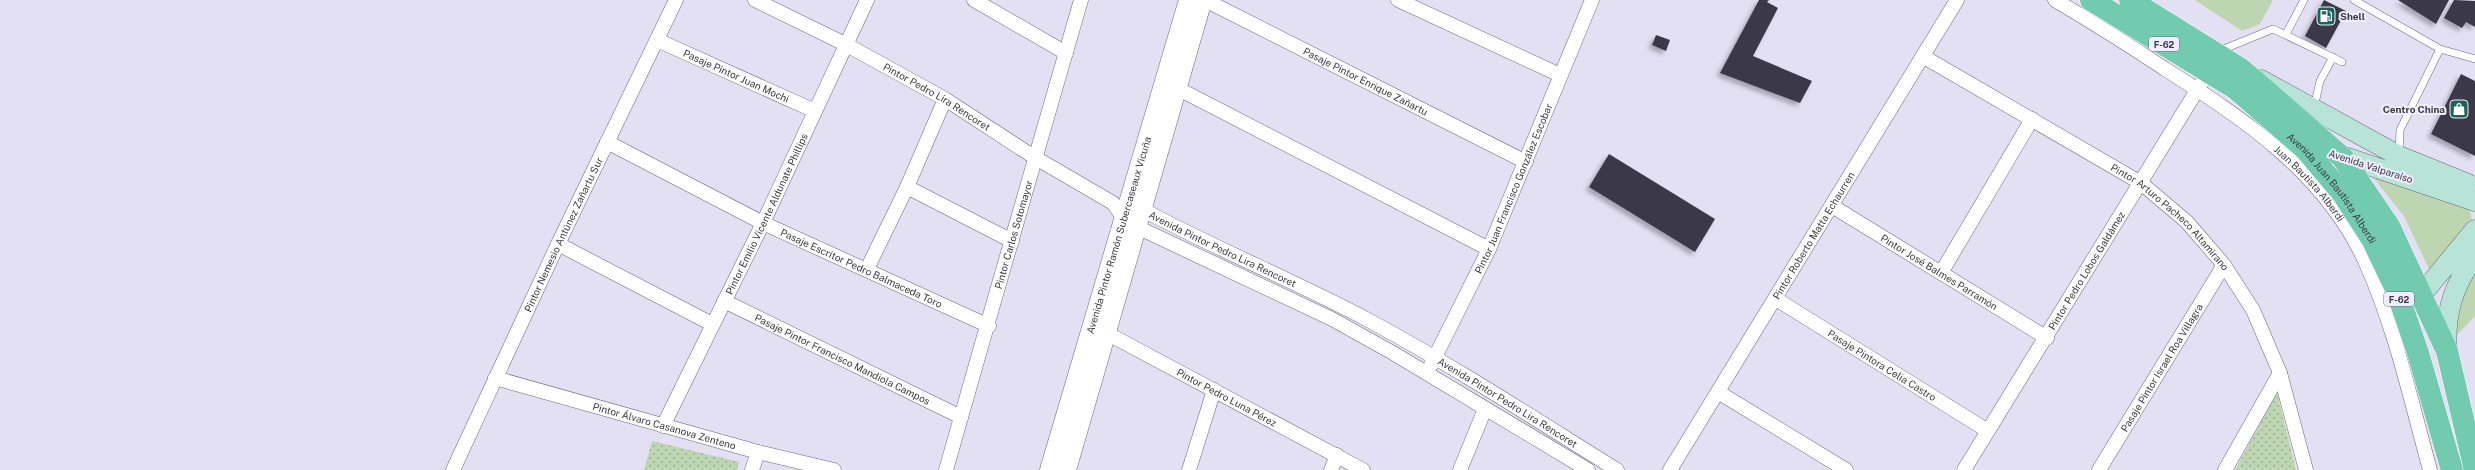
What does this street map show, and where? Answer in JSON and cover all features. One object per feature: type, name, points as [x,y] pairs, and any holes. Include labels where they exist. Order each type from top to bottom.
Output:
[{"type":"main road","name":"Avenida Juan Bautista Alberdi","points":[[2091,0],[2206,71],[2239,79],[2306,124],[2342,157],[2389,226],[2422,294],[2447,351],[2475,470]]},
{"type":"main road","name":"Avenida Juan Bautista Alberdi","points":[[2130,0],[2206,71]]},
{"type":"main road","name":"Avenida Juan Bautista Alberdi","points":[[2239,79],[2305,149],[2343,194],[2372,239],[2396,289],[2418,353],[2452,470]]},
{"type":"main road","name":"Avenida Valparaíso","points":[[2306,124],[2399,156],[2475,187]]},
{"type":"main road","name":"Avenida Valparaíso","points":[[2342,157],[2475,201]]},
{"type":"main road","points":[[2418,353],[2416,338],[2422,294],[2475,230]]},
{"type":"main road","points":[[2447,351],[2447,322],[2453,293],[2459,279],[2475,256]]},
{"type":"street","name":"Pintor Nemesio Antúnez Zañartu Sur","points":[[452,470],[558,244],[676,0]]},
{"type":"street","name":"Pintor Pedro Lira Rencoret","points":[[755,0],[845,44],[945,99],[1034,158],[1129,212]]},
{"type":"street","name":"Pintor Emilio Vicente Aldunate Phillips","points":[[664,426],[712,324],[763,223],[816,111],[845,44],[867,0]]},
{"type":"street","points":[[974,0],[1066,53]]},
{"type":"street","name":"Pintor Carlos Sotomayor","points":[[946,470],[989,326],[1034,158],[1082,0]]},
{"type":"street","name":"Avenida Pintor Ramón Subercaseaux Vicuña","points":[[1170,85],[1188,0]]},
{"type":"street","name":"Avenida Pintor Ramón Subercaseaux Vicuña","points":[[1048,470],[1092,325],[1170,85],[1204,0]]},
{"type":"street","name":"Pasaje Pintor Enrique Zañartu","points":[[1204,0],[1526,162]]},
{"type":"street","name":"Pintor Juan Francisco González Escobar","points":[[1427,373],[1488,249],[1526,162],[1560,75],[1592,0]]},
{"type":"street","name":"Pintor Roberto Matta Echaurren","points":[[1670,470],[1924,57],[1957,0]]},
{"type":"street","name":"Juan Bautista Alberdi","points":[[2055,0],[2206,71],[2252,126],[2323,192],[2349,231],[2365,261],[2379,294],[2407,384],[2430,470]]},
{"type":"street","points":[[1402,1],[1560,75]]},
{"type":"street","name":"Pasaje Pintor Juan Mochi","points":[[657,40],[816,111]]},
{"type":"street","name":"Pintor Arturo Pacheco Altamirano","points":[[1924,57],[2141,183],[2186,222],[2224,265],[2253,310],[2280,373],[2306,470]]},
{"type":"street","name":"Pintor Pedro Lobos Galdámez","points":[[1964,470],[2047,338],[2141,183],[2206,71]]},
{"type":"street","points":[[1170,85],[1488,249]]},
{"type":"street","points":[[867,269],[907,187],[945,99]]},
{"type":"street","points":[[1940,273],[2032,119]]},
{"type":"street","name":"Pasaje Escritor Pedro Balmaceda Toro","points":[[607,142],[763,223],[867,269],[989,326]]},
{"type":"street","points":[[907,187],[1012,241]]},
{"type":"street","name":"Pintor José Balmes Parramón","points":[[1832,206],[2047,338]]},
{"type":"street","name":"Avenida Pintor Ramón Subercaseaux Vicuña","points":[[1067,470],[1108,333],[1129,212]]},
{"type":"street","name":"Avenida Pintor Pedro Lira Rencoret","points":[[1129,212],[1369,320],[1435,357],[1617,470]]},
{"type":"street","name":"Avenida Pintor Pedro Lira Rencoret","points":[[1129,212],[1332,319],[1427,373],[1588,470]]},
{"type":"street","points":[[558,244],[712,324]]},
{"type":"street","name":"Pasaje Pintor Israel Roa Villagra","points":[[2099,470],[2224,265]]},
{"type":"street","name":"Pasaje Pintora Celia Castro","points":[[1776,299],[1988,431]]},
{"type":"street","name":"Pasaje Pintor Francisco Mandiola Campos","points":[[724,301],[961,417]]},
{"type":"street","name":"Pintor Pedro Luna Pérez","points":[[1092,325],[1363,470]]},
{"type":"street","points":[[2225,470],[2280,373]]},
{"type":"street","name":"Pintor Álvaro Casanova Zenteno","points":[[495,378],[758,452],[834,470]]},
{"type":"street","points":[[1189,470],[1214,390]]},
{"type":"street","points":[[1718,392],[1846,470]]},
{"type":"street","points":[[1460,470],[1485,409]]},
{"type":"street","points":[[752,470],[758,452]]},
{"type":"street","points":[[1331,470],[1337,455]]},
{"type":"lane","points":[[2286,34],[2304,0]]},
{"type":"lane","points":[[2354,0],[2440,49],[2475,59]]},
{"type":"lane","points":[[2206,71],[2273,29],[2342,62]]},
{"type":"lane","points":[[2399,156],[2400,130],[2409,109],[2440,49]]},
{"type":"lane","points":[[2306,124],[2320,81],[2333,57]]},
{"type":"green space","points":[[2195,0],[2273,0],[2260,24],[2242,31]]},
{"type":"green space","points":[[2362,163],[2469,208],[2473,224],[2429,269],[2404,216]]},
{"type":"green space","points":[[2475,269],[2475,316],[2457,335],[2456,309]]},
{"type":"green space","points":[[2277,393],[2296,470],[2235,470]]},
{"type":"green space","points":[[652,441],[739,462],[737,470],[644,470]]},
{"type":"building","points":[[1759,0],[1769,0],[1767,2],[1778,8],[1753,56],[1812,81],[1800,103],[1720,73]]},
{"type":"building","points":[[2324,0],[2346,11],[2326,48],[2305,36]]},
{"type":"building","points":[[2398,0],[2449,0],[2436,24]]},
{"type":"building","points":[[2454,0],[2475,1],[2475,27],[2466,22],[2462,28],[2444,18]]},
{"type":"building","points":[[1656,35],[1670,40],[1666,51],[1652,45]]},
{"type":"building","name":"Centro China","points":[[2461,74],[2475,81],[2475,156],[2431,134]]},
{"type":"building","points":[[1609,154],[1715,219],[1695,252],[1589,187]]},
{"type":"place","name":"Shell","points":[[2326,16]]},
{"type":"place","name":"Centro China","points":[[2459,109]]}]
